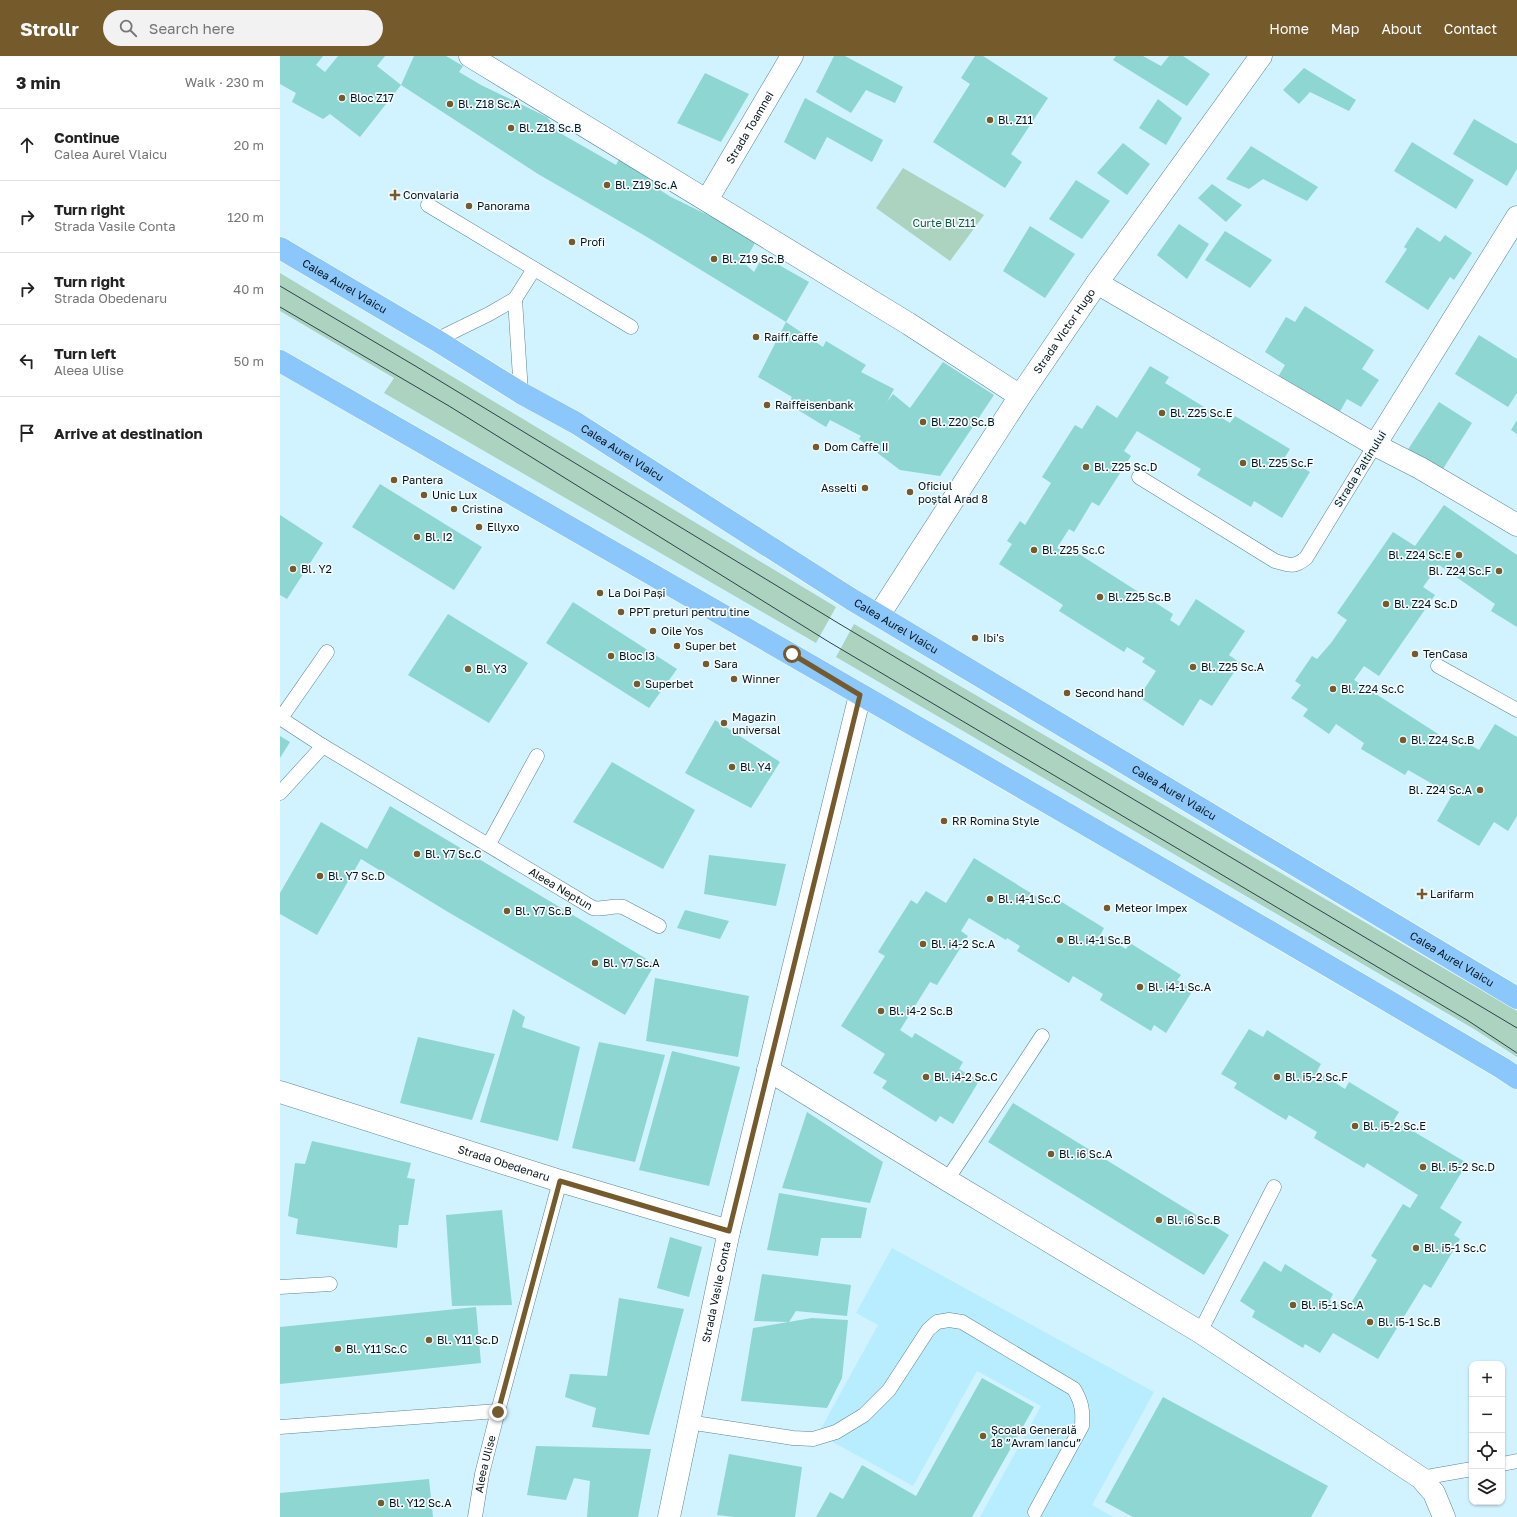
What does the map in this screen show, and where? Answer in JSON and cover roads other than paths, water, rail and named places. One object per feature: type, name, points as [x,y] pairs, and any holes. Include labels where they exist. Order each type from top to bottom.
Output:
[{"type":"main road","name":"Calea Aurel Vlaicu","points":[[280,248],[436,340],[521,393],[576,423],[851,599],[1517,998]]},
{"type":"main road","points":[[280,361],[1311,955],[1517,1078]]},
{"type":"street","points":[[470,56],[902,320],[1020,396]]},
{"type":"street","name":"Strada Toamnei","points":[[707,200],[792,56]]},
{"type":"street","name":"Strada Victor Hugo","points":[[879,615],[1020,396],[1097,283],[1261,56]]},
{"type":"street","name":"Strada Paltinului","points":[[1375,445],[1517,217]]},
{"type":"street","points":[[1097,283],[1375,445],[1420,468],[1517,525]]},
{"type":"street","name":"Strada Vasile Conta","points":[[669,1517],[729,1231],[860,695]]},
{"type":"street","points":[[768,1070],[947,1180],[1200,1332],[1421,1478],[1434,1493],[1444,1517]]},
{"type":"street","name":"Strada Obedenaru","points":[[280,1092],[560,1181],[729,1231]]},
{"type":"lane","points":[[428,206],[631,327]]},
{"type":"lane","points":[[436,340],[489,314],[515,299],[534,269]]},
{"type":"lane","points":[[515,299],[521,393]]},
{"type":"lane","name":"Strada Paltinului","points":[[1140,477],[1275,561],[1288,564],[1298,564],[1306,558],[1375,445]]},
{"type":"lane","name":"Aleea Neptun","points":[[326,652],[280,718],[323,746],[593,908],[602,910],[616,906],[623,907],[659,926]]},
{"type":"lane","points":[[1438,666],[1517,710]]},
{"type":"lane","points":[[280,793],[323,746]]},
{"type":"lane","points":[[488,844],[537,756]]},
{"type":"lane","points":[[947,1180],[1042,1036]]},
{"type":"lane","name":"Aleea Ulise","points":[[475,1517],[482,1474],[560,1181]]},
{"type":"lane","points":[[1200,1332],[1274,1187]]},
{"type":"lane","points":[[280,1287],[330,1284]]},
{"type":"lane","points":[[688,1422],[793,1438],[813,1439],[836,1432],[864,1416],[889,1390],[928,1330],[937,1322],[949,1320],[962,1322],[1074,1389],[1080,1399],[1083,1411],[1082,1426],[1035,1512]]},
{"type":"lane","points":[[280,1427],[498,1412]]},
{"type":"lane","points":[[1505,1463],[1517,1461]]},
{"type":"lane","points":[[1421,1478],[1469,1470]]},
{"type":"tram line","points":[[280,286],[417,367],[838,623],[1517,1028]]},
{"type":"tram line","points":[[280,307],[449,406],[829,642],[1467,1020],[1517,1053]]},
{"type":"place","name":"Bloc Z17","points":[[342,98]]},
{"type":"place","name":"Bl. Z18 Sc.A","points":[[450,104]]},
{"type":"place","name":"Bl. Z11","points":[[990,120]]},
{"type":"place","name":"Bl. Z18 Sc.B","points":[[511,128]]},
{"type":"place","name":"Bl. Z19 Sc.A","points":[[607,185]]},
{"type":"place","name":"Convalaria","points":[[395,195]]},
{"type":"place","name":"Panorama","points":[[469,206]]},
{"type":"place","name":"Profi","points":[[572,242]]},
{"type":"place","name":"Bl. Z19 Sc.B","points":[[714,259]]},
{"type":"place","name":"Raiff caffe","points":[[756,337]]},
{"type":"place","name":"Raiffeisenbank","points":[[767,405]]},
{"type":"place","name":"Bl. Z25 Sc.E","points":[[1162,413]]},
{"type":"place","name":"Bl. Z20 Sc.B","points":[[923,422]]},
{"type":"place","name":"Dom Caffe II","points":[[816,447]]},
{"type":"place","name":"Bl. Z25 Sc.F","points":[[1243,463]]},
{"type":"place","name":"Bl. Z25 Sc.D","points":[[1086,467]]},
{"type":"place","name":"Pantera","points":[[394,480]]},
{"type":"place","name":"Asselti","points":[[865,488]]},
{"type":"place","name":"Oficiul poștal Arad 8","points":[[910,492]]},
{"type":"place","name":"Unic Lux","points":[[424,495]]},
{"type":"place","name":"Cristina","points":[[454,509]]},
{"type":"place","name":"Ellyxo","points":[[479,527]]},
{"type":"place","name":"Bl. I2","points":[[417,537]]},
{"type":"place","name":"Bl. Z25 Sc.C","points":[[1034,550]]},
{"type":"place","name":"Bl. Z24 Sc.E","points":[[1459,555]]},
{"type":"place","name":"Bl. Y2","points":[[293,569]]},
{"type":"place","name":"Bl. Z24 Sc.F","points":[[1499,571]]},
{"type":"place","name":"La Doi Pași","points":[[600,593]]},
{"type":"place","name":"Bl. Z25 Sc.B","points":[[1100,597]]},
{"type":"place","name":"Bl. Z24 Sc.D","points":[[1386,604]]},
{"type":"place","name":"PPT preturi pentru tine","points":[[621,612]]},
{"type":"place","name":"Oile Yos","points":[[653,631]]},
{"type":"place","name":"Ibi's","points":[[975,638]]},
{"type":"place","name":"Super bet","points":[[677,646]]},
{"type":"place","name":"TenCasa","points":[[1415,654]]},
{"type":"place","name":"Bloc I3","points":[[611,656]]},
{"type":"place","name":"Sara","points":[[706,664]]},
{"type":"place","name":"Bl. Z25 Sc.A","points":[[1193,667]]},
{"type":"place","name":"Bl. Y3","points":[[468,669]]},
{"type":"place","name":"Winner","points":[[734,679]]},
{"type":"place","name":"Superbet","points":[[637,684]]},
{"type":"place","name":"Bl. Z24 Sc.C","points":[[1333,689]]},
{"type":"place","name":"Second hand","points":[[1067,693]]},
{"type":"place","name":"Magazin universal","points":[[724,723]]},
{"type":"place","name":"Bl. Z24 Sc.B","points":[[1403,740]]},
{"type":"place","name":"Bl. Y4","points":[[732,767]]},
{"type":"place","name":"Bl. Z24 Sc.A","points":[[1480,790]]},
{"type":"place","name":"RR Romina Style","points":[[944,821]]},
{"type":"place","name":"Bl. Y7 Sc.C","points":[[417,854]]},
{"type":"place","name":"Bl. Y7 Sc.D","points":[[320,876]]},
{"type":"place","name":"Larifarm","points":[[1422,894]]},
{"type":"place","name":"Bl. i4-1 Sc.C","points":[[990,899]]},
{"type":"place","name":"Meteor Impex","points":[[1107,908]]},
{"type":"place","name":"Bl. Y7 Sc.B","points":[[507,911]]},
{"type":"place","name":"Bl. i4-1 Sc.B","points":[[1060,940]]},
{"type":"place","name":"Bl. i4-2 Sc.A","points":[[923,944]]},
{"type":"place","name":"Bl. Y7 Sc.A","points":[[595,963]]},
{"type":"place","name":"Bl. i4-1 Sc.A","points":[[1140,987]]},
{"type":"place","name":"Bl. i4-2 Sc.B","points":[[881,1011]]},
{"type":"place","name":"Bl. i4-2 Sc.C","points":[[926,1077]]},
{"type":"place","name":"Bl. i5-2 Sc.F","points":[[1277,1077]]},
{"type":"place","name":"Bl. i5-2 Sc.E","points":[[1355,1126]]},
{"type":"place","name":"Bl. i6 Sc.A","points":[[1051,1154]]},
{"type":"place","name":"Bl. i5-2 Sc.D","points":[[1423,1167]]},
{"type":"place","name":"Bl. i6 Sc.B","points":[[1159,1220]]},
{"type":"place","name":"Bl. i5-1 Sc.C","points":[[1416,1248]]},
{"type":"place","name":"Bl. i5-1 Sc.A","points":[[1293,1305]]},
{"type":"place","name":"Bl. i5-1 Sc.B","points":[[1370,1322]]},
{"type":"place","name":"Bl. Y11 Sc.D","points":[[429,1340]]},
{"type":"place","name":"Bl. Y11 Sc.C","points":[[338,1349]]},
{"type":"place","name":"Școala Generală 18 ”Avram Iancu”","points":[[983,1436]]},
{"type":"place","name":"Bl. Y12 Sc.A","points":[[381,1503]]},
{"type":"park label","name":"Curte Bl Z11","points":[[944,223]]}]
